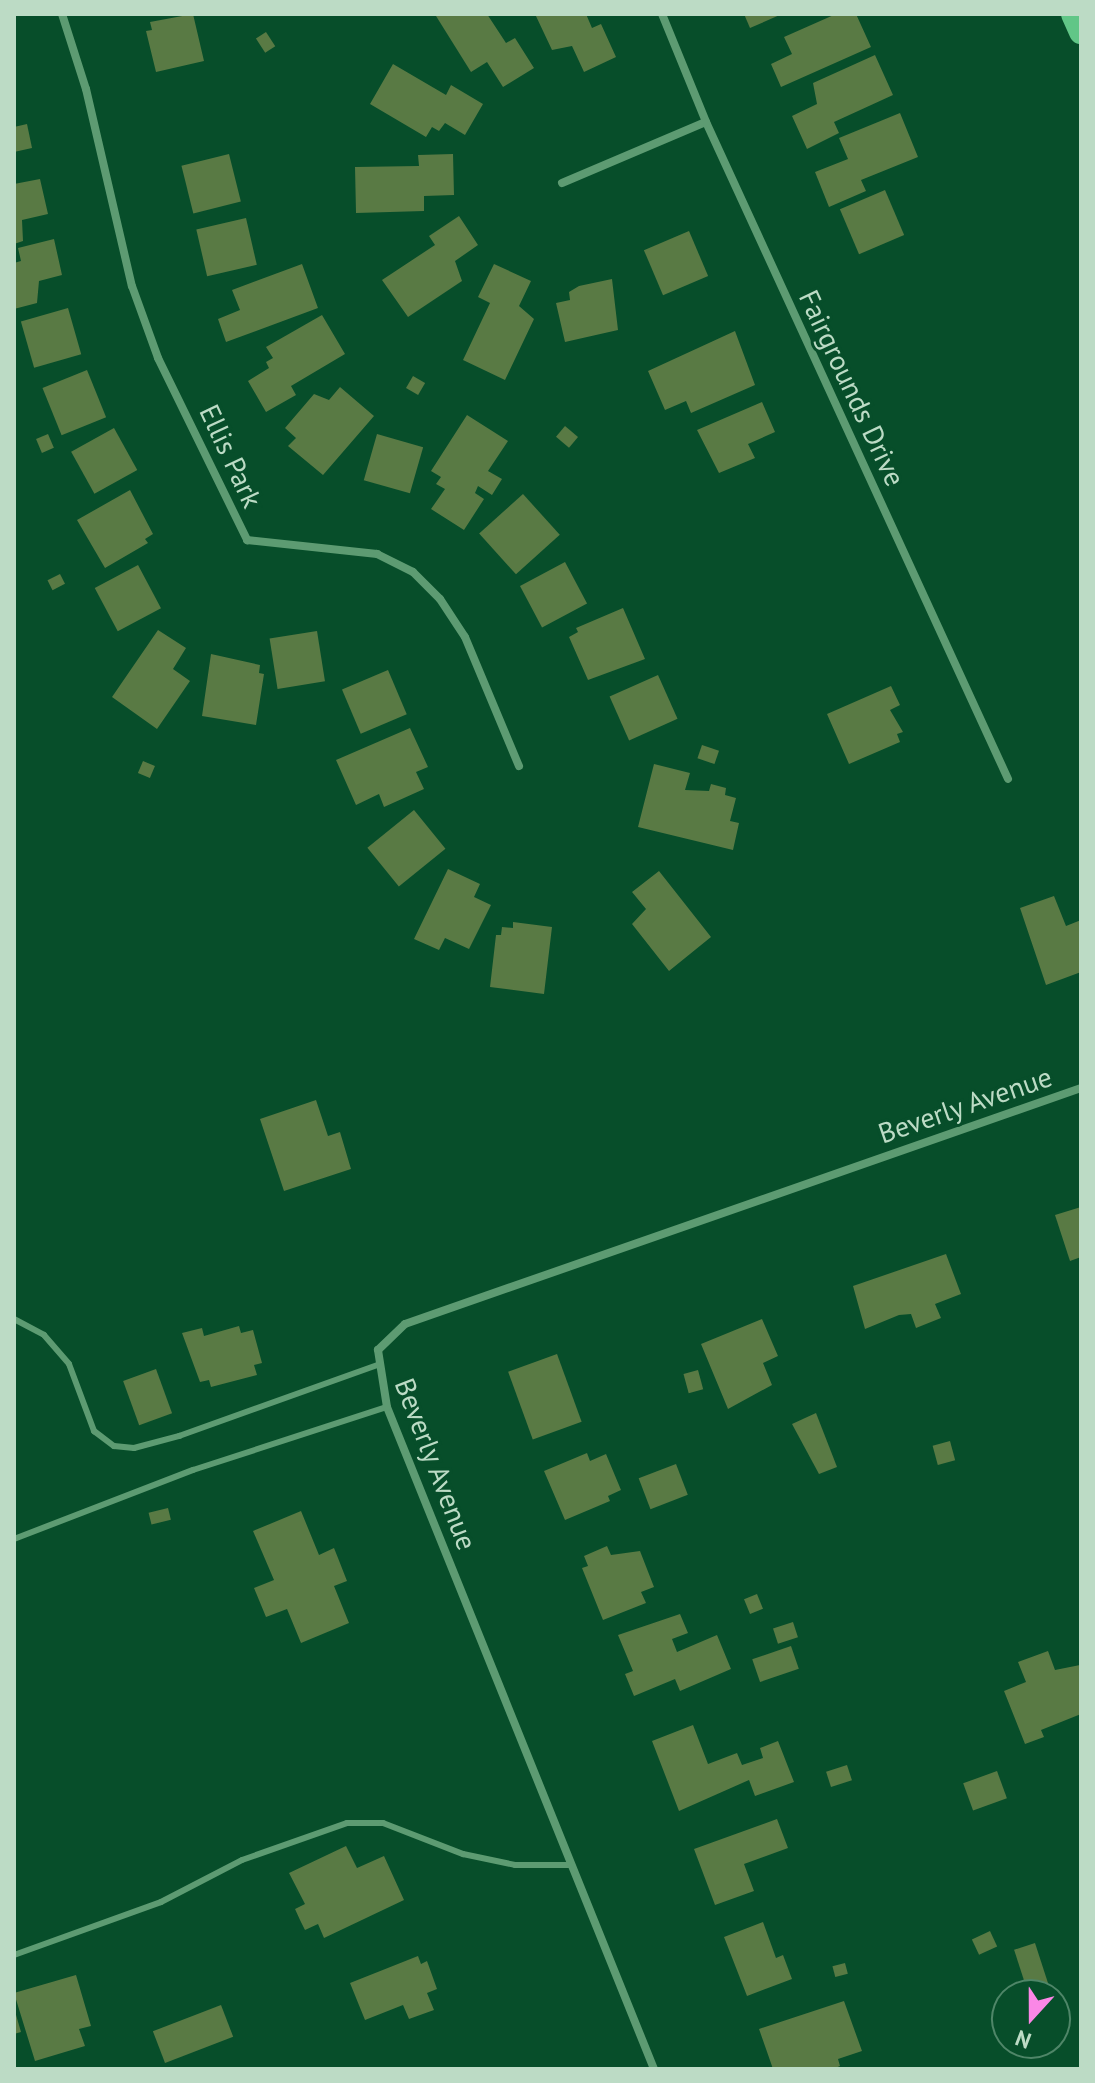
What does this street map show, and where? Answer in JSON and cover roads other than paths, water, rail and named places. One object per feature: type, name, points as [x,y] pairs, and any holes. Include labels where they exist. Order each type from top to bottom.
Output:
[{"type":"highway","points":[[1073,14],[1081,32]]},
{"type":"street","name":"Ellis Park","points":[[62,14],[86,89],[132,286],[158,358],[247,540],[377,554],[413,572],[440,599],[465,637],[519,766]]},
{"type":"street","name":"Fairgrounds Drive","points":[[662,14],[706,122],[1008,779]]},
{"type":"street","points":[[562,183],[706,122]]},
{"type":"street","name":"Beverly Avenue","points":[[654,2069],[387,1407],[377,1365],[378,1350],[405,1324],[1081,1088]]},
{"type":"lane","points":[[14,1319],[44,1335],[69,1364],[94,1431],[114,1446],[134,1448],[179,1436],[377,1365]]},
{"type":"lane","points":[[14,1539],[193,1470],[387,1407]]},
{"type":"lane","points":[[14,1955],[161,1902],[242,1860],[347,1823],[383,1823],[463,1854],[515,1865],[571,1865]]}]
